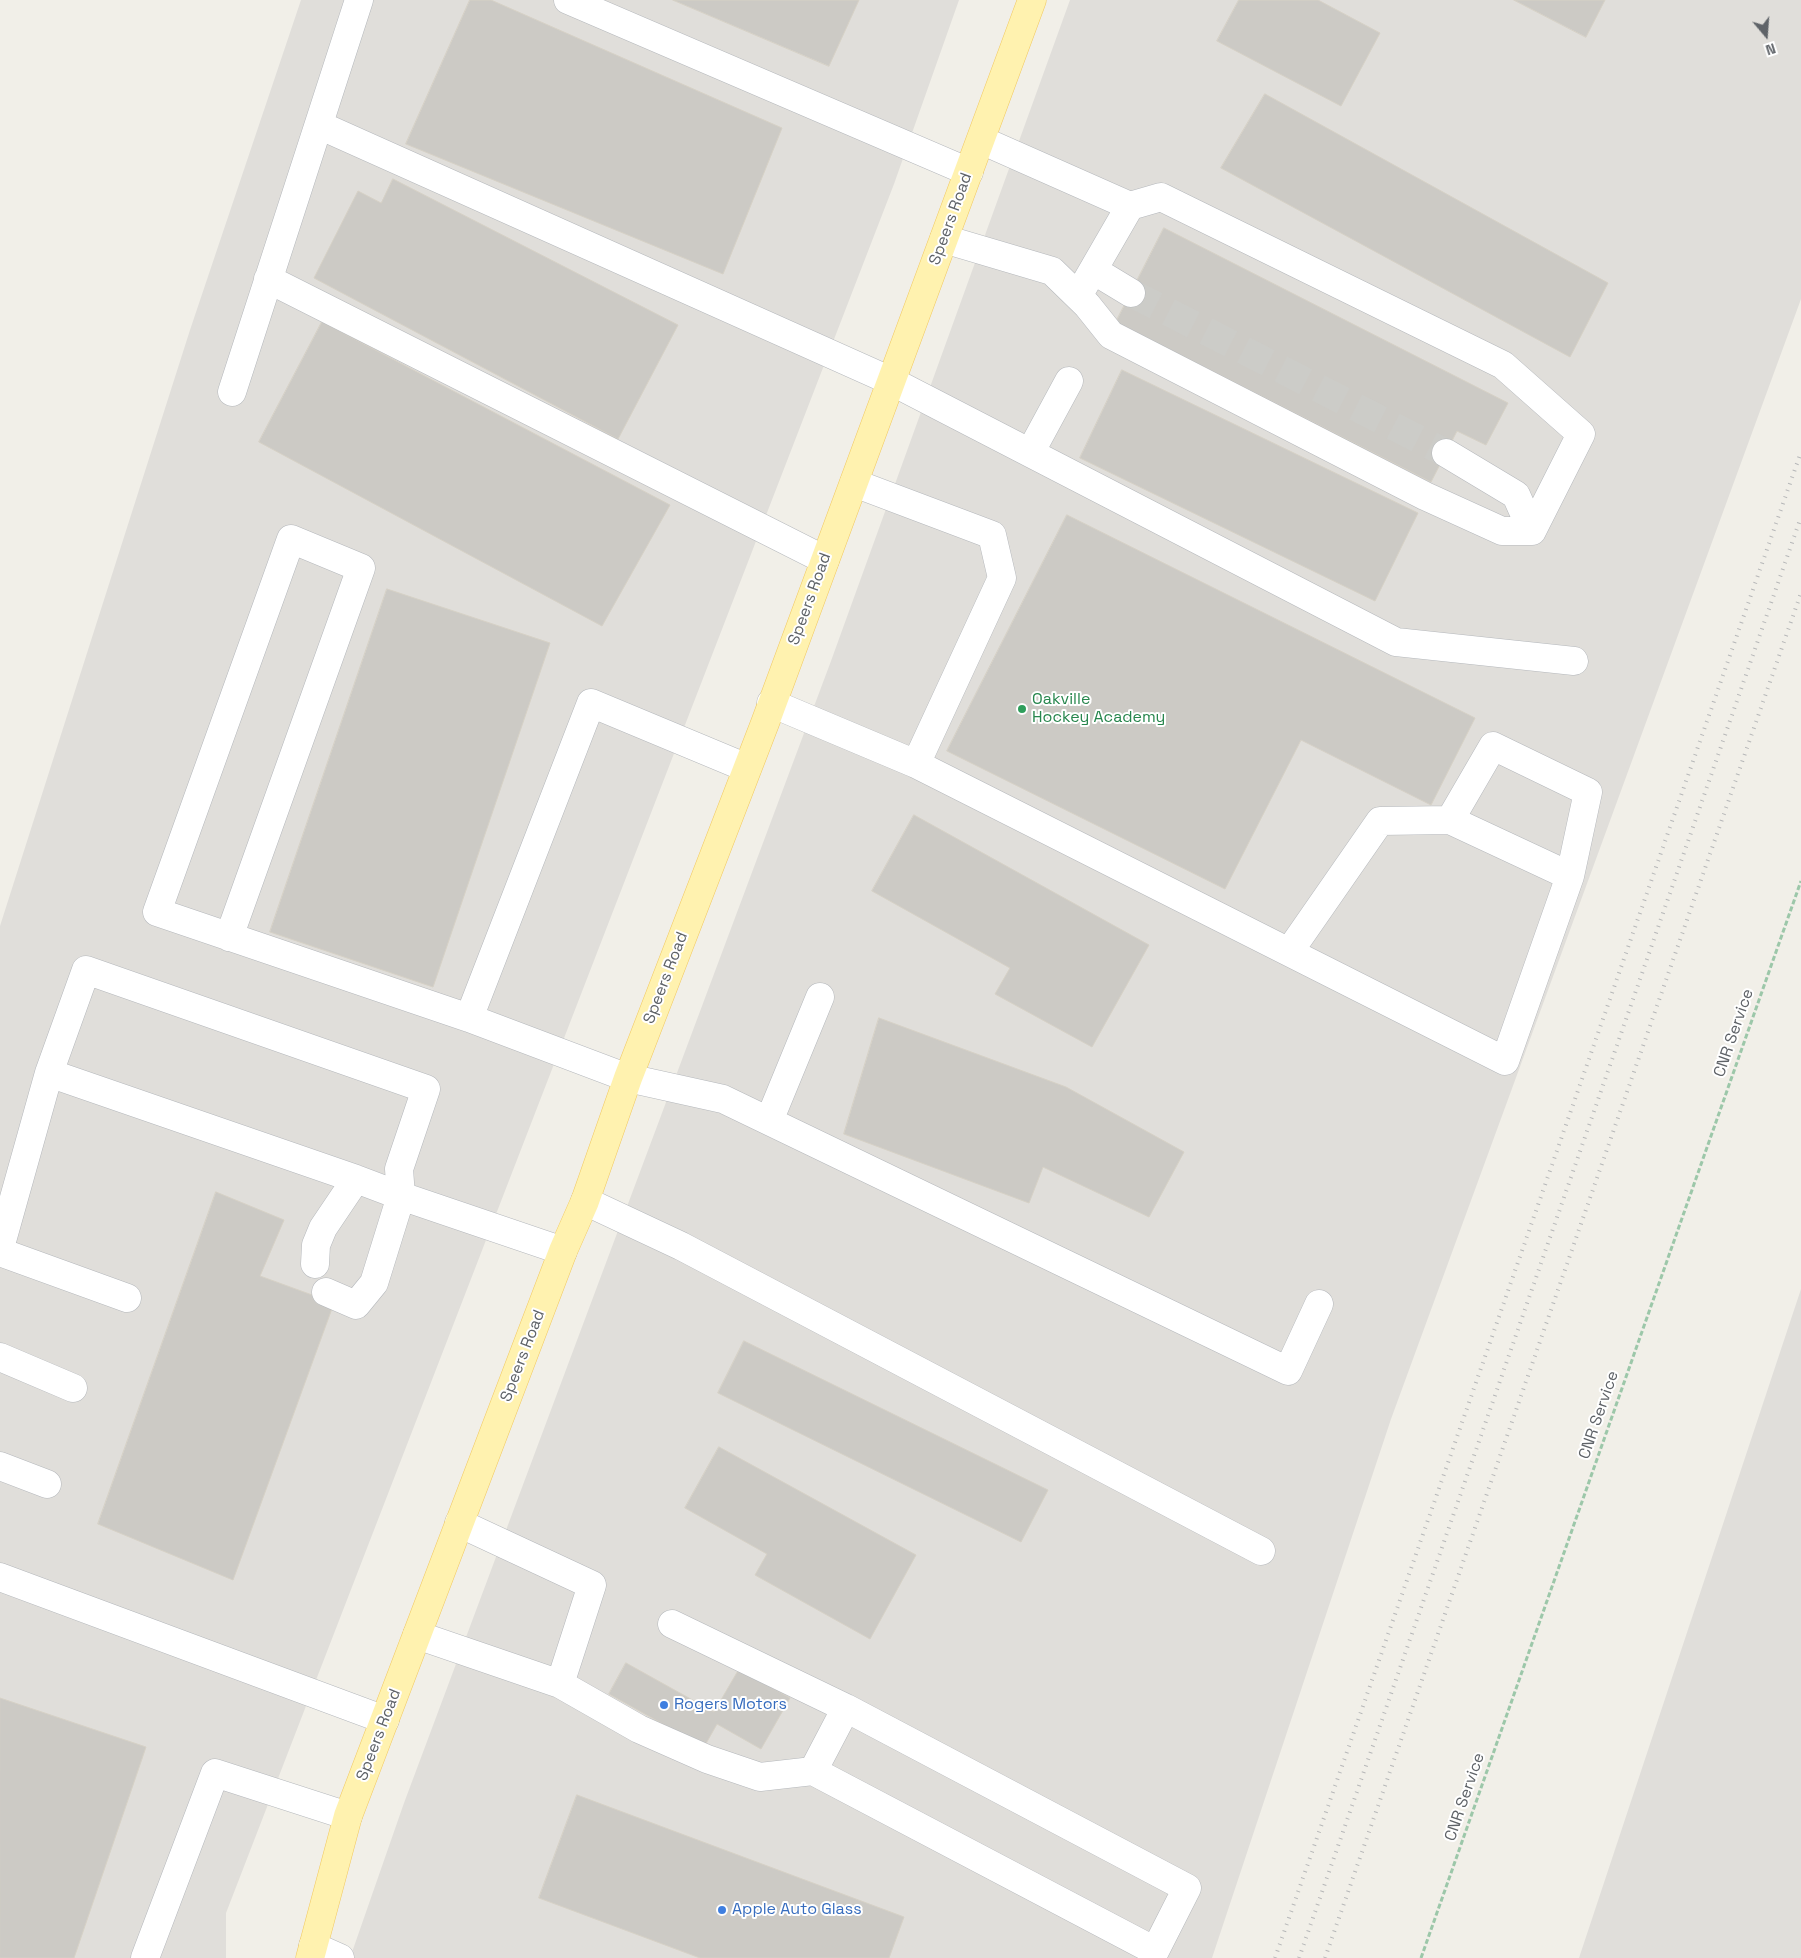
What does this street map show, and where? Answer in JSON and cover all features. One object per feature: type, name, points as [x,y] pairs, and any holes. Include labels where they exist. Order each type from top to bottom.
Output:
[{"type":"main road","name":"Speers Road","points":[[311,1952],[348,1816],[563,1251],[585,1201],[628,1078],[772,703],[1032,0]]},
{"type":"lane","points":[[232,392],[360,0]]},
{"type":"lane","points":[[568,0],[969,172]]},
{"type":"lane","points":[[319,125],[891,381],[1396,642],[1574,660]]},
{"type":"lane","points":[[980,140],[1130,206],[1161,197],[1503,365],[1581,434],[1532,532]]},
{"type":"lane","points":[[1078,296],[1130,206]]},
{"type":"lane","points":[[944,239],[1052,270],[1078,296],[1111,335],[1425,496],[1502,531],[1532,532]]},
{"type":"lane","points":[[1093,270],[1131,293]]},
{"type":"lane","points":[[268,279],[825,560]]},
{"type":"lane","points":[[1030,453],[1069,381]]},
{"type":"lane","points":[[1446,453],[1516,495],[1532,532]]},
{"type":"lane","points":[[854,482],[992,535],[1002,578],[916,764]]},
{"type":"lane","points":[[229,937],[361,568],[291,539],[157,912],[229,937],[469,1018],[628,1078],[723,1099],[1288,1371],[1320,1304]]},
{"type":"lane","points":[[469,1018],[592,703],[747,768]]},
{"type":"lane","points":[[772,703],[916,764],[1505,1061],[1570,876],[1588,792],[1493,746],[1450,820]]},
{"type":"lane","points":[[1289,952],[1380,821],[1450,820],[1570,876]]},
{"type":"lane","points":[[0,1248],[49,1073],[86,970],[426,1089],[399,1169],[401,1196],[374,1283],[356,1305],[326,1292]]},
{"type":"lane","points":[[769,1121],[820,996]]},
{"type":"lane","points":[[49,1073],[563,1251]]},
{"type":"lane","points":[[315,1264],[316,1245],[323,1228],[356,1179]]},
{"type":"lane","points":[[585,1201],[680,1246],[1261,1551]]},
{"type":"lane","points":[[0,1252],[127,1298]]},
{"type":"lane","points":[[0,1358],[73,1388]]},
{"type":"lane","points":[[0,1466],[47,1484]]},
{"type":"lane","points":[[459,1523],[592,1585],[560,1684]]},
{"type":"lane","points":[[0,1577],[384,1720]]},
{"type":"lane","points":[[417,1635],[560,1684],[638,1729],[707,1759],[760,1777],[813,1771],[1155,1951],[1187,1888],[846,1708],[672,1624]]},
{"type":"lane","points":[[813,1771],[846,1708]]},
{"type":"lane","points":[[146,1958],[215,1773],[348,1816]]},
{"type":"lane","points":[[311,1952],[340,1958]]},
{"type":"path","name":"CNR Service","points":[[1421,1958],[1801,881]]},
{"type":"shaded area","points":[[301,0],[959,0],[894,184],[226,1913],[226,1958],[0,1958],[0,926],[190,330]]},
{"type":"shaded area","points":[[1070,0],[1801,0],[1801,299],[1391,1419],[1212,1958],[350,1958],[404,1803],[831,661]]},
{"type":"shaded area","points":[[1801,1289],[1801,1958],[1579,1958]]},
{"type":"building","points":[[470,0],[491,0],[782,128],[723,274],[406,144]]},
{"type":"building","points":[[673,0],[859,0],[829,66]]},
{"type":"building","points":[[1239,0],[1318,0],[1380,33],[1341,106],[1217,41]]},
{"type":"building","points":[[1514,0],[1605,0],[1586,37]]},
{"type":"building","points":[[1265,94],[1608,283],[1570,357],[1221,168]]},
{"type":"building","points":[[393,179],[678,325],[618,439],[314,278],[358,191],[381,203]]},
{"type":"building","points":[[1164,228],[1508,403],[1486,445],[1457,431],[1431,482],[1116,322]]},
{"type":"building","points":[[322,322],[670,505],[602,626],[259,442]]},
{"type":"building","points":[[1122,370],[1418,513],[1375,601],[1080,458]]},
{"type":"building","points":[[1067,515],[1475,718],[1431,805],[1301,740],[1225,889],[947,751]]},
{"type":"building","points":[[387,589],[550,643],[433,987],[270,932]]},
{"type":"building","points":[[914,815],[1149,945],[1092,1047],[995,994],[1010,968],[872,891]]},
{"type":"building","points":[[879,1018],[1066,1087],[1184,1152],[1149,1217],[1043,1167],[1029,1203],[844,1134]]},
{"type":"building","points":[[216,1192],[284,1220],[260,1276],[334,1303],[233,1580],[98,1524]]},
{"type":"building","points":[[744,1341],[1048,1490],[1021,1542],[718,1393]]},
{"type":"building","points":[[719,1447],[916,1555],[870,1639],[755,1575],[767,1554],[685,1508]]},
{"type":"building","points":[[626,1663],[714,1712],[739,1669],[790,1698],[761,1749],[717,1724],[704,1747],[609,1694]]},
{"type":"building","points":[[0,1698],[146,1747],[74,1958],[0,1958]]},
{"type":"building","points":[[577,1795],[904,1917],[889,1958],[700,1958],[539,1898]]},
{"type":"tunnel","points":[[1131,293],[1446,453]]},
{"type":"railway","points":[[1275,1958],[1801,452]]},
{"type":"railway","points":[[1299,1958],[1801,517]]},
{"type":"railway","points":[[1325,1958],[1801,593]]},
{"type":"place","name":"Oakville Hockey Academy","points":[[1022,709]]},
{"type":"place","name":"Rogers Motors","points":[[664,1705]]},
{"type":"place","name":"Apple Auto Glass","points":[[722,1910]]}]
